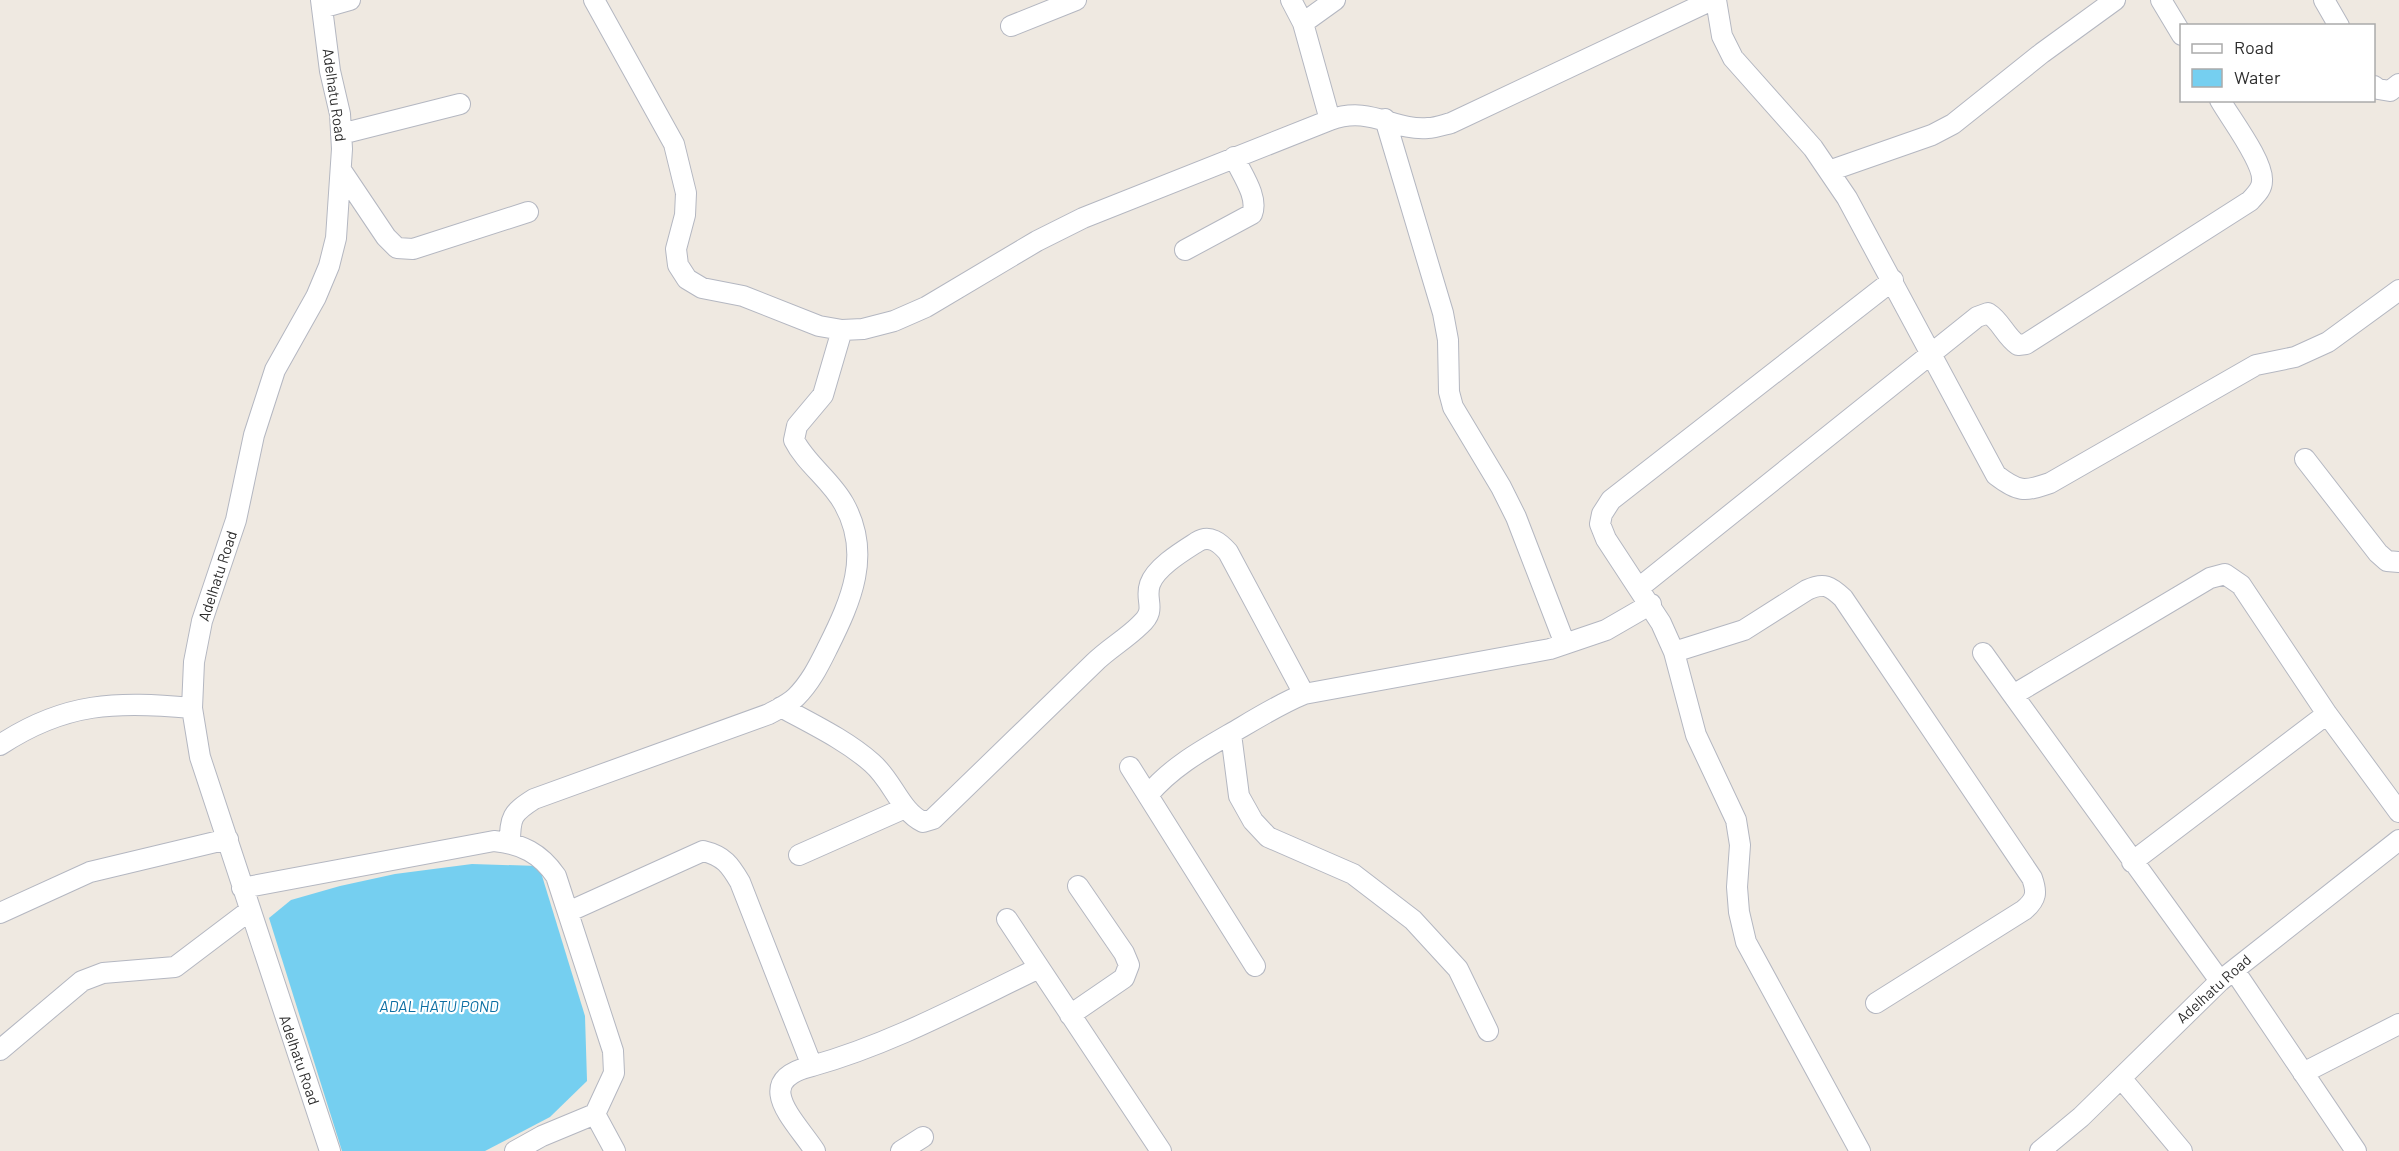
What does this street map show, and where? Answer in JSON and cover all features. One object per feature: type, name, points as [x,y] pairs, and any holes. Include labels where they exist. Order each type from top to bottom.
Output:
[{"type":"street","points":[[322,4],[350,0]]},
{"type":"street","points":[[594,0],[674,144],[686,193],[686,215],[676,249],[678,265],[687,279],[702,288],[743,296],[819,326],[842,330],[862,329],[894,321],[926,307],[1037,241],[1083,218],[1330,120],[1341,116],[1363,115],[1427,128],[1451,123],[1714,0],[1722,36],[1733,58],[1813,148],[1829,171],[1893,280],[1996,475],[2014,489],[2032,489],[2050,483],[2256,365],[2295,357],[2328,342],[2399,290]]},
{"type":"street","points":[[1011,26],[1076,0]]},
{"type":"street","points":[[1291,0],[1303,23],[1330,120]]},
{"type":"street","points":[[1303,23],[1335,0]]},
{"type":"street","points":[[1829,171],[1932,135],[1953,124],[2042,53],[2115,0]]},
{"type":"street","points":[[2161,0],[2180,33]]},
{"type":"street","points":[[2324,0],[2338,24]]},
{"type":"street","name":"Adelhatu Road","points":[[322,4],[341,134],[336,238],[329,266],[316,297],[275,370],[254,435],[236,520],[202,621],[194,662],[192,708],[200,757],[330,1151]]},
{"type":"street","points":[[2375,87],[2390,91],[2399,84]]},
{"type":"street","points":[[1640,587],[1977,317],[1988,313],[1995,318],[2010,339],[2018,345],[2026,344],[2250,201],[2260,189],[2263,180],[2258,164],[2221,102]]},
{"type":"street","points":[[341,134],[460,104]]},
{"type":"street","points":[[1385,119],[1443,312],[1448,340],[1449,392],[1453,407],[1501,487],[1516,517],[1565,644]]},
{"type":"street","points":[[1185,250],[1252,214],[1255,207],[1253,199],[1234,157]]},
{"type":"street","points":[[341,170],[386,237],[397,248],[412,249],[528,212]]},
{"type":"street","points":[[1854,1149],[1746,942],[1738,904],[1740,845],[1736,820],[1696,735],[1674,652],[1651,604],[1606,539],[1600,524],[1602,514],[1611,500],[1893,280]]},
{"type":"street","points":[[510,843],[510,821],[518,810],[534,799],[769,714],[795,699],[811,680],[847,610],[858,573],[857,537],[844,504],[820,470],[800,452],[794,440],[798,426],[822,395],[842,330]]},
{"type":"street","points":[[2305,459],[2378,553],[2387,561],[2399,562]]},
{"type":"street","points":[[781,707],[851,747],[872,763],[889,779],[912,817],[923,822],[933,819],[1095,661],[1144,621],[1152,606],[1148,592],[1151,581],[1161,570],[1200,540],[1208,538],[1219,542],[1228,552],[1304,694]]},
{"type":"street","points":[[2013,695],[2210,578],[2225,574],[2241,585],[2327,714],[2399,812]]},
{"type":"street","points":[[1674,652],[1729,637],[1807,590],[1819,584],[1831,586],[1843,598],[2032,878],[2037,891],[2034,902],[1876,1003]]},
{"type":"street","points":[[1148,795],[1177,766],[1304,694],[1565,644],[1606,630],[1651,604]]},
{"type":"street","points":[[1983,653],[2132,862],[2227,975],[2302,1073],[2356,1151]]},
{"type":"street","points":[[0,745],[45,721],[86,707],[135,703],[192,708]]},
{"type":"street","points":[[2132,862],[2327,714]]},
{"type":"street","points":[[1231,734],[1239,796],[1253,821],[1268,837],[1353,874],[1413,920],[1458,969],[1488,1031]]},
{"type":"street","points":[[1130,768],[1255,966]]},
{"type":"street","points":[[799,855],[905,808]]},
{"type":"street","points":[[0,913],[90,872],[228,839]]},
{"type":"street","name":"Adelhatu Road","points":[[2040,1151],[2121,1078],[2227,975],[2399,840]]},
{"type":"street","points":[[242,888],[494,842],[510,843],[531,850],[550,866],[556,876],[568,912],[614,1062],[610,1083],[595,1114],[542,1136],[515,1151]]},
{"type":"street","points":[[568,912],[703,851],[716,854],[728,862],[740,882],[812,1066]]},
{"type":"street","points":[[1071,1016],[1124,978],[1130,965],[1124,952],[1078,886]]},
{"type":"street","points":[[0,1050],[82,981],[104,973],[176,967],[249,910]]},
{"type":"street","points":[[1007,919],[1161,1151]]},
{"type":"street","points":[[815,1151],[780,1098],[779,1088],[783,1078],[791,1071],[855,1054],[1039,968]]},
{"type":"street","points":[[2302,1073],[2399,1023]]},
{"type":"street","points":[[2121,1078],[2182,1151]]},
{"type":"street","points":[[595,1114],[615,1151]]},
{"type":"street","points":[[901,1151],[923,1137]]},
{"type":"water","name":"ADAL HATU POND","points":[[472,864],[539,866],[585,1016],[587,1081],[550,1117],[485,1151],[342,1151],[269,918],[291,900],[340,886],[395,874]]}]
